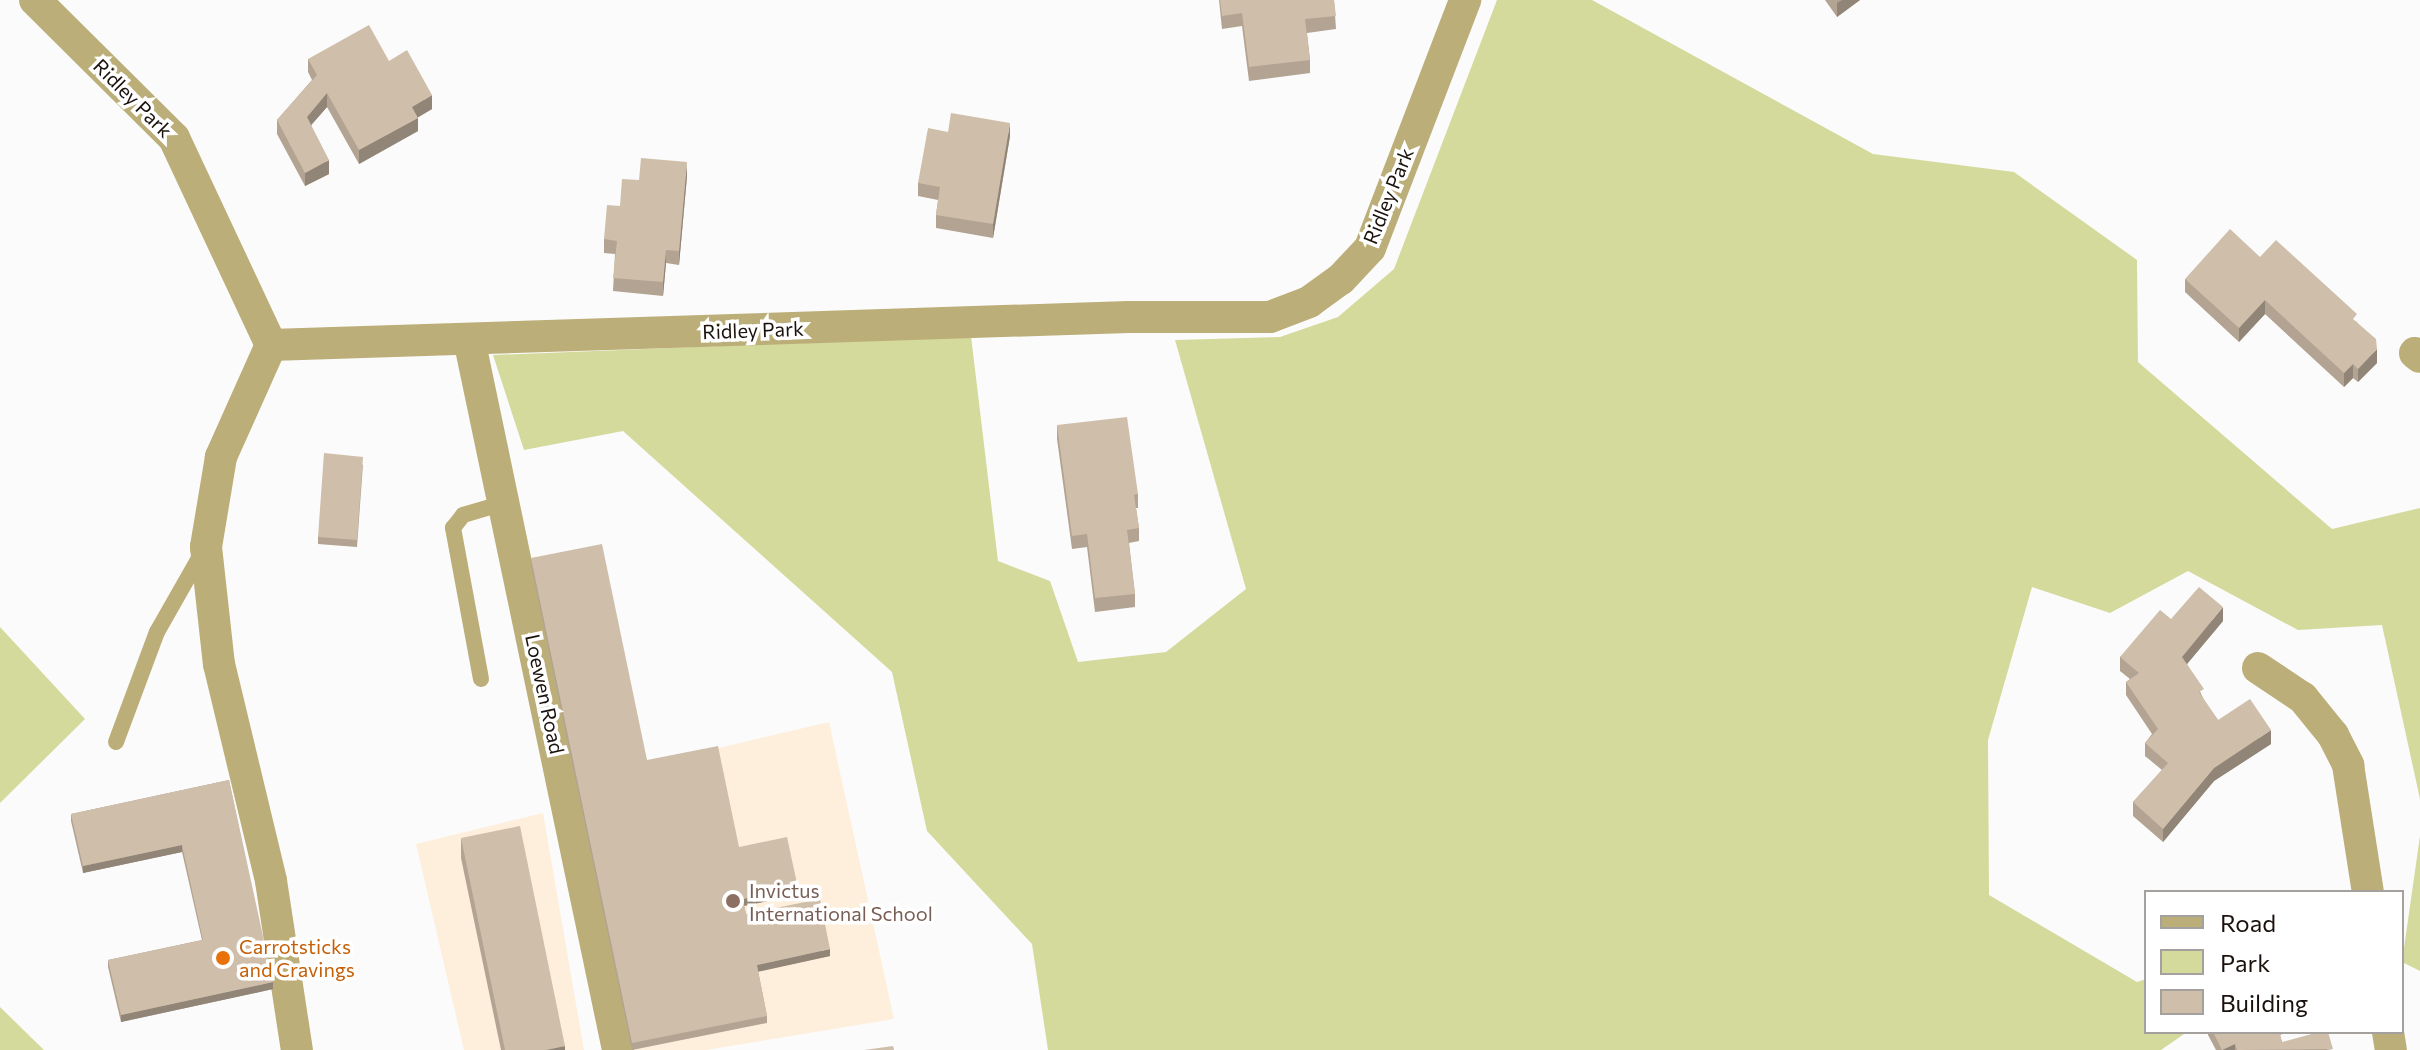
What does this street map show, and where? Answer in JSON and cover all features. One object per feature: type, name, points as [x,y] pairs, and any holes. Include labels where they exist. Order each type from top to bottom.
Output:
[{"type":"street","name":"Ridley Park","points":[[35,0],[174,138],[271,345],[1129,317],[1270,317],[1309,302],[1341,279],[1370,248],[1465,0]]},
{"type":"street","name":"Loewen Road","points":[[469,339],[618,1050]]},
{"type":"street","points":[[271,345],[221,457],[206,547],[219,664],[271,881],[297,1050]]},
{"type":"street","points":[[2258,668],[2303,698],[2333,735],[2348,765],[2368,890]]},
{"type":"lane","points":[[481,679],[453,528],[463,515],[504,503]]},
{"type":"lane","points":[[116,742],[157,632],[206,547]]},
{"type":"shaded area","name":"Invictus International School","points":[[829,722],[894,1019],[706,1050],[632,1050],[571,783]]},
{"type":"shaded area","points":[[543,813],[584,1050],[464,1050],[416,844]]},
{"type":"green space","points":[[1497,0],[1592,0],[1873,154],[2014,172],[2137,260],[2138,362],[2332,529],[2420,508],[2420,799],[2382,625],[2298,630],[2188,571],[2110,613],[2032,587],[1988,740],[1989,895],[2137,982],[2144,980],[2144,1034],[2184,1034],[2161,1050],[1048,1050],[1032,944],[927,831],[892,672],[623,431],[524,450],[493,355],[971,336],[998,561],[1050,581],[1078,662],[1166,652],[1246,589],[1175,340],[1280,337],[1338,317],[1394,269]]},
{"type":"green space","points":[[0,627],[85,719],[0,803]]},
{"type":"green space","points":[[2420,836],[2420,971],[2404,963]]},
{"type":"green space","points":[[0,1007],[44,1050],[0,1050]]},
{"type":"building","points":[[1220,0],[1334,0],[1336,16],[1305,19],[1310,60],[1249,67],[1242,13],[1222,16]]},
{"type":"building","points":[[369,25],[389,61],[407,50],[432,95],[412,107],[418,118],[359,150],[327,93],[307,117],[329,160],[305,173],[277,120],[317,75],[308,59]]},
{"type":"building","points":[[951,113],[1010,123],[993,224],[936,215],[940,187],[918,183],[928,128],[948,132]]},
{"type":"building","points":[[641,158],[687,162],[679,251],[666,250],[663,282],[613,278],[617,241],[604,239],[607,205],[620,206],[622,179],[639,180]]},
{"type":"building","points":[[2230,229],[2260,257],[2276,240],[2357,314],[2353,319],[2376,339],[2377,349],[2358,369],[2353,364],[2344,373],[2265,300],[2239,328],[2185,279]]},
{"type":"building","points":[[1127,417],[1138,494],[1134,495],[1139,528],[1127,530],[1135,594],[1095,598],[1087,534],[1072,536],[1057,425]]},
{"type":"building","points":[[324,453],[363,457],[357,540],[318,537]]},
{"type":"building","points":[[602,544],[647,760],[718,746],[739,847],[787,837],[798,888],[743,899],[746,914],[820,899],[830,949],[757,965],[767,1016],[632,1043],[531,558]]},
{"type":"building","points":[[2199,587],[2223,607],[2182,657],[2204,689],[2199,692],[2218,720],[2250,699],[2271,730],[2214,768],[2163,829],[2133,802],[2168,763],[2145,743],[2158,729],[2126,682],[2139,673],[2120,657],[2160,610],[2171,619]]},
{"type":"building","points":[[229,780],[273,982],[121,1015],[108,960],[203,940],[182,845],[83,866],[71,814]]},
{"type":"building","points":[[520,826],[565,1046],[546,1050],[505,1050],[461,838]]},
{"type":"building","points":[[2214,1034],[2280,1034],[2282,1042],[2312,1034],[2329,1034],[2333,1049],[2237,1050],[2235,1044],[2222,1050]]},
{"type":"building","points":[[893,1046],[894,1050],[864,1050]]},
{"type":"place","name":"Invictus International School","points":[[733,901]]},
{"type":"place","name":"Carrotsticks and Cravings","points":[[223,958]]}]
